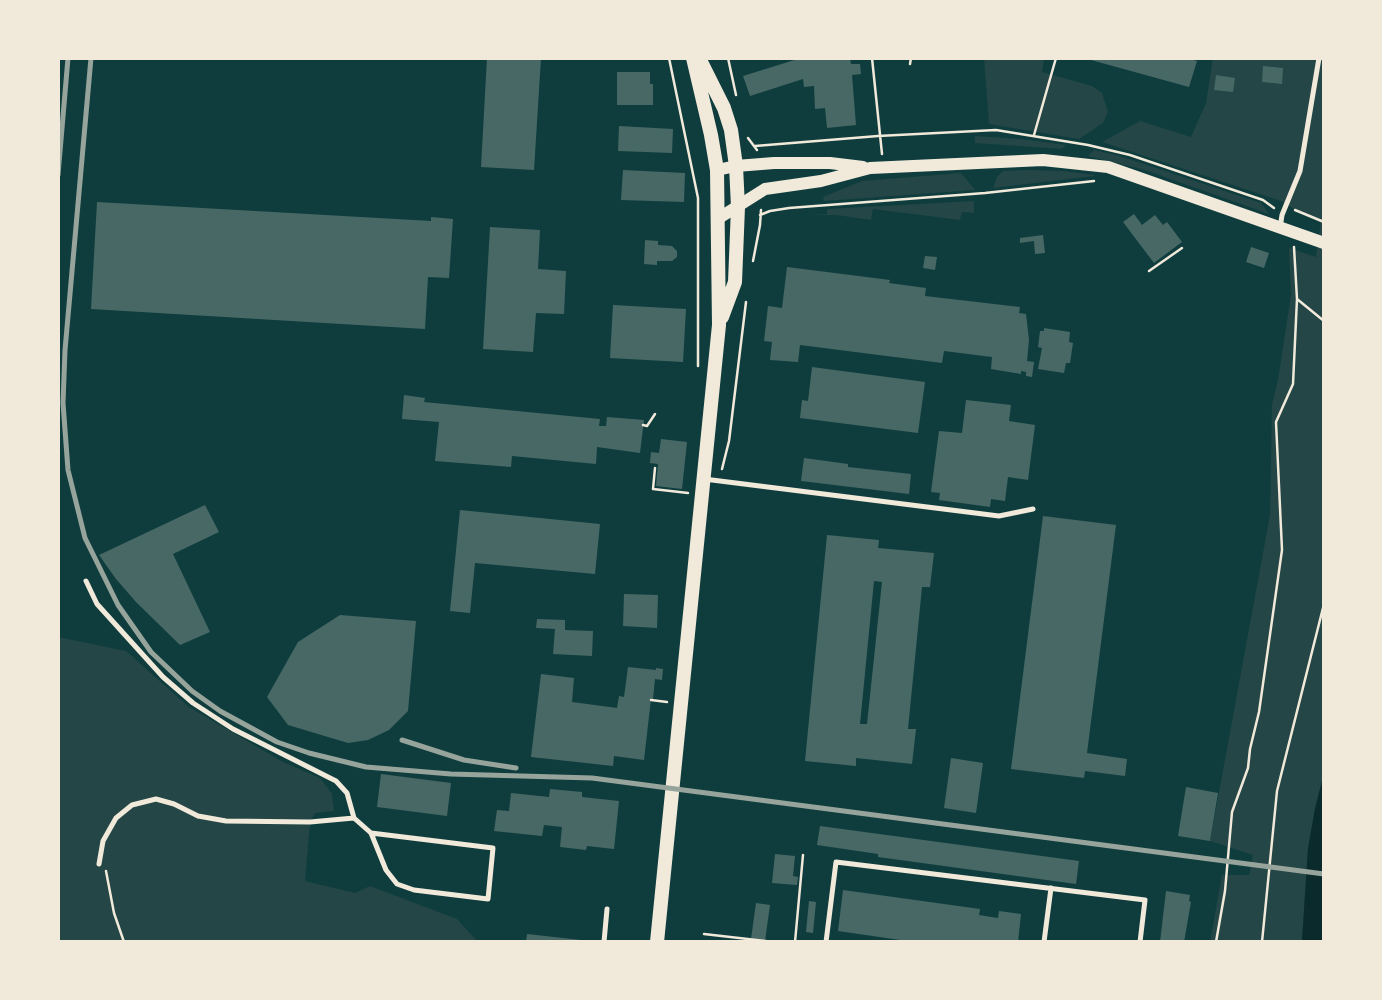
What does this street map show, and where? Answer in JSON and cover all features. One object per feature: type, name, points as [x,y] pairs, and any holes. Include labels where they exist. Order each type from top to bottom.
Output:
[{"type":"main road","points":[[696,58],[724,108],[731,130],[736,166],[738,207],[735,282],[719,325]]},
{"type":"main road","points":[[657,942],[719,325],[717,170],[696,58]]},
{"type":"street","points":[[719,218],[765,189],[821,181],[870,168],[1043,160],[1096,165],[1129,173],[1280,228],[1297,241],[1324,243]]},
{"type":"street","points":[[717,170],[774,163],[830,163],[870,168]]},
{"type":"lane","points":[[1280,228],[1282,215],[1300,171],[1319,58]]},
{"type":"lane","points":[[704,479],[999,516],[1033,509]]},
{"type":"lane","points":[[86,581],[97,604],[163,677],[193,703],[265,747],[336,781],[347,793],[354,818],[371,834],[389,876],[397,884],[414,890],[488,899],[493,848],[371,834]]},
{"type":"lane","points":[[99,864],[108,829],[121,813],[132,805],[149,800],[167,801],[198,816],[226,821],[310,822],[354,818]]},
{"type":"lane","points":[[826,942],[835,862],[1145,900],[1140,942]]},
{"type":"lane","points":[[1044,942],[1051,888]]},
{"type":"lane","points":[[604,942],[607,909]]},
{"type":"path","points":[[669,58],[698,198],[699,347]]},
{"type":"path","points":[[872,58],[878,136],[884,167]]},
{"type":"path","points":[[910,64],[911,58]]},
{"type":"path","points":[[1034,135],[1056,58]]},
{"type":"path","points":[[753,261],[760,215],[770,211],[1106,182]]},
{"type":"path","points":[[1305,216],[1324,222]]},
{"type":"path","points":[[1216,942],[1225,891],[1232,812],[1248,768],[1275,614],[1282,550],[1276,422],[1293,384],[1297,241]]},
{"type":"path","points":[[1149,271],[1182,248]]},
{"type":"path","points":[[729,441],[747,296]]},
{"type":"path","points":[[1297,299],[1324,321]]},
{"type":"path","points":[[643,425],[647,426],[655,414]]},
{"type":"path","points":[[655,468],[653,489],[688,493]]},
{"type":"path","points":[[1262,942],[1277,791],[1324,604]]},
{"type":"path","points":[[651,700],[667,702]]},
{"type":"path","points":[[101,849],[114,913],[124,942]]},
{"type":"path","points":[[795,942],[803,855]]},
{"type":"path","points":[[704,933],[774,942]]},
{"type":"shaded area","points":[[984,58],[1044,58],[1042,72],[1092,86],[1102,93],[1108,112],[1103,123],[1079,139],[989,124]]},
{"type":"shaded area","points":[[1213,58],[1324,58],[1324,773],[1308,849],[1302,942],[1210,942],[1222,875],[1249,875],[1253,855],[1210,841],[1270,515],[1272,405],[1291,295],[1289,248],[1316,257],[1321,220],[1299,212],[1281,201],[1102,142],[1140,121],[1191,137],[1206,103]]},
{"type":"shaded area","points":[[975,136],[1066,145],[1062,149],[975,143]]},
{"type":"shaded area","points":[[1094,150],[1120,156],[1261,203],[1269,214],[1145,170],[1088,156]]},
{"type":"shaded area","points":[[1003,171],[1063,171],[1094,176],[993,188],[997,177]]},
{"type":"shaded area","points":[[961,173],[975,190],[824,201],[823,197],[862,181]]},
{"type":"shaded area","points":[[974,201],[974,213],[962,212],[960,220],[873,209],[871,220],[837,215],[811,215],[827,214],[827,209]]},
{"type":"shaded area","points":[[58,637],[126,651],[189,707],[283,762],[320,778],[332,794],[334,811],[315,813],[310,822],[305,881],[355,893],[370,886],[457,919],[478,942],[58,942]]},
{"type":"shaded area","points":[[1324,773],[1324,942],[1302,942],[1308,849]]},
{"type":"building","points":[[487,58],[541,58],[534,170],[481,167]]},
{"type":"building","points":[[801,58],[850,58],[851,64],[860,64],[861,74],[852,75],[856,125],[827,128],[825,108],[815,109],[814,86],[804,87],[803,79],[750,96],[743,76]]},
{"type":"building","points":[[1091,58],[1186,58],[1197,61],[1189,87]]},
{"type":"building","points":[[1263,66],[1283,68],[1282,84],[1262,82]]},
{"type":"building","points":[[617,72],[650,72],[653,105],[617,105]]},
{"type":"building","points":[[1216,75],[1235,78],[1233,92],[1214,90]]},
{"type":"building","points":[[619,126],[673,129],[672,153],[618,151]]},
{"type":"building","points":[[623,170],[685,173],[684,202],[621,200]]},
{"type":"building","points":[[97,202],[431,221],[431,217],[453,219],[449,278],[428,277],[425,329],[91,309]]},
{"type":"building","points":[[1134,214],[1142,225],[1155,215],[1163,225],[1167,222],[1182,242],[1154,263],[1123,222]]},
{"type":"building","points":[[490,227],[540,230],[538,269],[566,271],[564,314],[536,313],[533,352],[483,349]]},
{"type":"building","points":[[1043,235],[1045,253],[1035,254],[1034,241],[1020,243],[1020,238]]},
{"type":"building","points":[[645,240],[672,246],[677,251],[677,257],[672,261],[657,261],[657,265],[644,264]]},
{"type":"building","points":[[1251,247],[1269,253],[1264,268],[1246,262]]},
{"type":"building","points":[[925,256],[937,257],[935,270],[923,268]]},
{"type":"building","points":[[787,267],[890,280],[889,283],[926,288],[925,296],[1020,307],[1019,313],[1026,314],[1029,340],[1027,361],[1034,362],[1032,377],[1021,371],[1021,374],[991,369],[992,357],[944,351],[942,363],[800,345],[798,362],[770,360],[772,342],[764,341],[768,306],[782,308]]},
{"type":"building","points":[[613,305],[686,309],[683,362],[610,358]]},
{"type":"building","points":[[1044,328],[1070,332],[1069,342],[1073,343],[1070,363],[1066,363],[1064,373],[1038,369],[1042,348],[1038,347],[1040,331],[1044,331]]},
{"type":"building","points":[[812,367],[925,382],[918,433],[800,418],[802,400],[808,401]]},
{"type":"building","points":[[404,395],[425,398],[424,402],[600,419],[599,426],[606,426],[607,417],[644,420],[640,453],[597,447],[596,464],[512,456],[511,467],[435,461],[439,422],[402,419]]},
{"type":"building","points":[[966,400],[1011,405],[1009,421],[1035,425],[1028,480],[1008,477],[1005,501],[991,499],[990,507],[939,500],[940,493],[931,492],[939,431],[962,433]]},
{"type":"building","points":[[661,439],[687,442],[682,489],[656,486],[658,464],[650,463],[651,452],[659,453]]},
{"type":"building","points":[[804,458],[848,464],[848,467],[911,474],[909,494],[801,481]]},
{"type":"building","points":[[205,505],[219,532],[173,554],[210,632],[180,645],[136,602],[99,555]]},
{"type":"building","points":[[460,510],[600,524],[595,574],[475,563],[470,613],[450,611]]},
{"type":"building","points":[[1043,516],[1116,525],[1087,753],[1127,759],[1125,776],[1085,771],[1084,778],[1011,769]]},
{"type":"building","points":[[827,535],[879,540],[878,548],[934,553],[930,587],[922,587],[908,729],[916,729],[912,764],[856,758],[856,766],[805,761]],"holes":[[[874,581],[882,582],[867,724],[860,724]]]},
{"type":"building","points":[[624,594],[658,595],[657,628],[623,626]]},
{"type":"building","points":[[340,615],[416,621],[408,711],[389,730],[368,740],[348,743],[288,725],[267,697],[298,642]]},
{"type":"building","points":[[537,619],[565,620],[565,630],[593,631],[592,656],[553,654],[555,629],[536,628]]},
{"type":"building","points":[[628,667],[663,669],[662,680],[655,679],[644,760],[614,756],[613,766],[531,757],[541,674],[574,678],[572,702],[617,708],[619,696],[624,697]]},
{"type":"building","points":[[951,758],[983,763],[976,813],[944,808]]},
{"type":"building","points":[[381,774],[451,783],[447,816],[377,807]]},
{"type":"building","points":[[1186,787],[1218,793],[1210,841],[1178,836]]},
{"type":"building","points":[[550,789],[582,792],[582,797],[619,801],[614,849],[560,847],[562,827],[544,825],[542,836],[494,831],[497,810],[509,811],[511,793],[549,797]]},
{"type":"building","points":[[820,826],[1079,861],[1076,884],[878,857],[878,854],[817,845]]},
{"type":"building","points":[[775,854],[795,856],[793,876],[798,877],[797,885],[772,883]]},
{"type":"building","points":[[843,890],[980,909],[979,915],[998,918],[999,911],[1021,914],[1018,942],[914,942],[838,931]]},
{"type":"building","points":[[1166,891],[1190,895],[1184,942],[1160,942]]},
{"type":"building","points":[[809,901],[816,902],[813,933],[806,932]]},
{"type":"building","points":[[756,903],[770,905],[765,941],[751,939]]},
{"type":"building","points":[[527,934],[581,940],[581,942],[526,942]]},
{"type":"railway","points":[[58,175],[68,58]]},
{"type":"railway","points":[[91,58],[65,350],[63,403],[68,470],[85,538],[118,605],[151,652],[192,691],[220,711],[277,742],[366,767],[451,774],[592,778],[1324,874]]},
{"type":"railway","points":[[402,740],[464,760],[516,768]]}]
